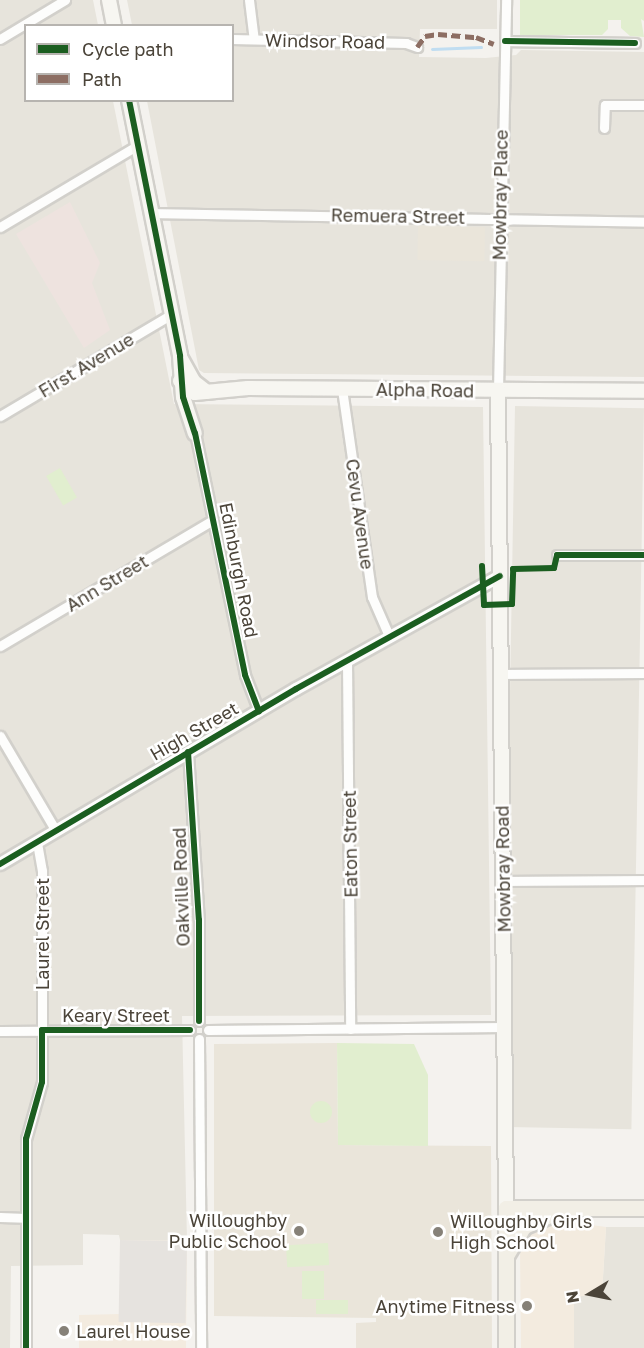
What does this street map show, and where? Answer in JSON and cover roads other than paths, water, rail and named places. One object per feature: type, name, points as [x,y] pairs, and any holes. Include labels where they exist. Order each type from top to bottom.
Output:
[{"type":"main road","points":[[109,0],[114,24]]},
{"type":"main road","points":[[129,102],[195,433]]},
{"type":"main road","points":[[183,374],[207,392],[196,400],[195,433]]},
{"type":"main road","points":[[183,374],[194,414]]},
{"type":"main road","name":"Alpha Road","points":[[183,374],[207,392],[342,389],[644,391]]},
{"type":"main road","name":"Mowbray Road","points":[[498,390],[506,1348]]},
{"type":"main road","points":[[506,1208],[644,1209]]},
{"type":"main road","points":[[506,1257],[524,1226],[565,1208]]},
{"type":"street","points":[[25,24],[65,0]]},
{"type":"street","points":[[249,0],[254,39]]},
{"type":"street","name":"Mowbray Place","points":[[498,390],[502,50],[505,41],[506,0]]},
{"type":"street","points":[[0,39],[24,25]]},
{"type":"street","name":"Windsor Road","points":[[234,39],[406,43],[417,46]]},
{"type":"street","points":[[505,41],[634,43]]},
{"type":"street","points":[[604,128],[605,105],[644,105]]},
{"type":"street","points":[[0,227],[138,145]]},
{"type":"street","name":"Remuera Street","points":[[152,213],[487,217],[499,221],[644,222]]},
{"type":"street","name":"First Avenue","points":[[0,416],[172,314]]},
{"type":"street","name":"Cevu Avenue","points":[[342,389],[372,597],[389,636]]},
{"type":"street","name":"Edinburgh Road","points":[[195,433],[245,675],[259,711]]},
{"type":"street","name":"Ann Street","points":[[0,646],[213,520]]},
{"type":"street","points":[[557,555],[644,555]]},
{"type":"street","name":"High Street","points":[[0,864],[347,660],[500,576]]},
{"type":"street","name":"Eaton Street","points":[[347,660],[350,1029]]},
{"type":"street","points":[[501,674],[644,673]]},
{"type":"street","points":[[0,736],[56,831]]},
{"type":"street","name":"Oakville Road","points":[[188,752],[199,920],[199,1021]]},
{"type":"street","name":"Laurel Street","points":[[26,1348],[26,1139],[42,1082],[42,871],[37,842]]},
{"type":"street","points":[[503,881],[644,880]]},
{"type":"street","points":[[201,1348],[199,1039],[190,1030],[199,1021],[208,1030]]},
{"type":"street","points":[[199,1039],[208,1030],[504,1027]]},
{"type":"street","name":"Keary Street","points":[[0,1031],[190,1030]]},
{"type":"street","points":[[0,1218],[25,1218]]},
{"type":"waterway","points":[[432,49],[481,47]]},
{"type":"place","name":"Willoughby Public School","points":[[299,1231]]},
{"type":"place","name":"Willoughby Girls High School","points":[[438,1232]]},
{"type":"place","name":"Anytime Fitness","points":[[527,1306]]},
{"type":"place","name":"Laurel House","points":[[64,1331]]}]
